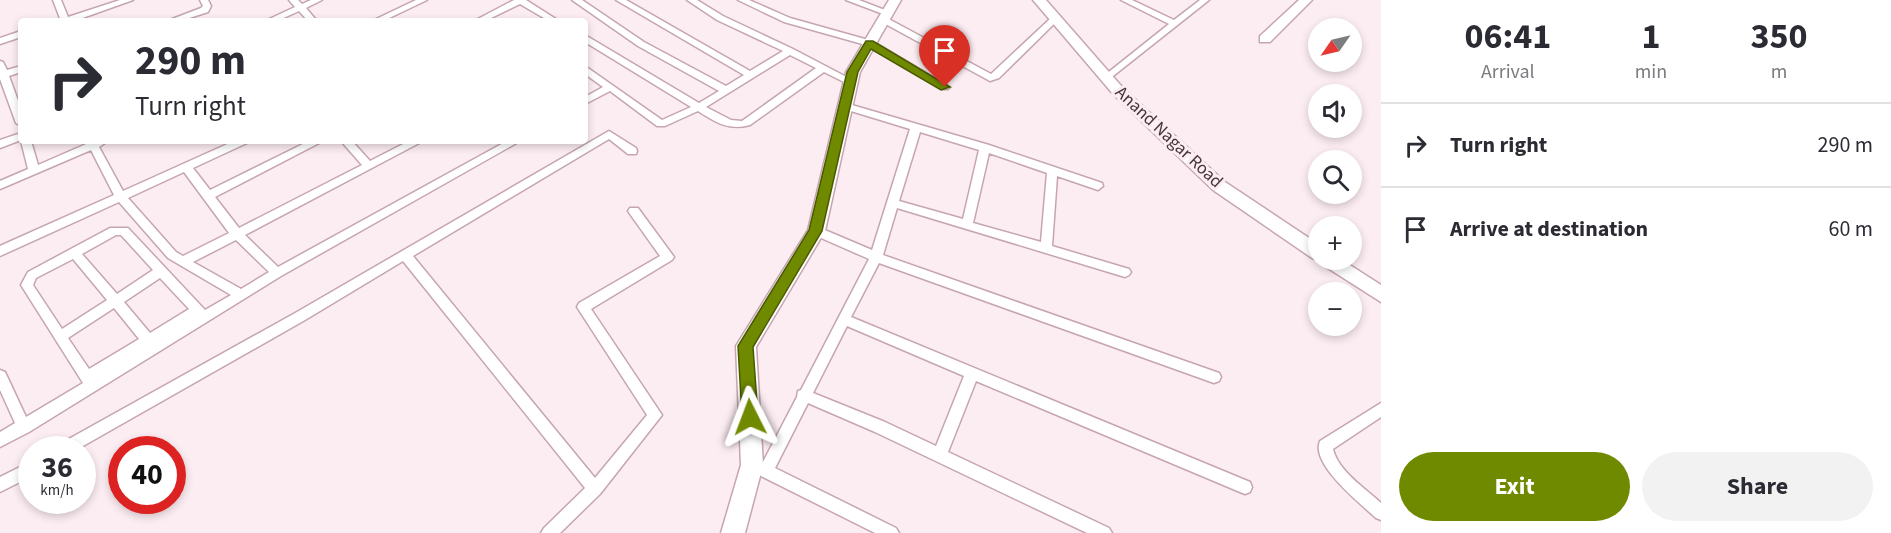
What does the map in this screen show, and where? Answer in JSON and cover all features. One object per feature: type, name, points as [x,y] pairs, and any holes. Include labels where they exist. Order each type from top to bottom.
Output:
[{"type":"street","points":[[57,0],[64,18]]},
{"type":"street","points":[[74,18],[129,0]]},
{"type":"street","points":[[180,18],[205,10],[207,6],[204,0]]},
{"type":"street","points":[[292,0],[310,18]]},
{"type":"street","points":[[276,18],[318,0]]},
{"type":"street","points":[[383,18],[423,0]]},
{"type":"street","points":[[486,18],[520,0],[550,18]]},
{"type":"street","points":[[576,0],[641,44],[725,90]]},
{"type":"street","points":[[620,0],[750,75]]},
{"type":"street","points":[[691,0],[720,18],[851,82]]},
{"type":"street","points":[[742,0],[787,20],[869,43],[945,87]]},
{"type":"street","points":[[850,0],[888,10],[990,78],[996,76],[1055,19]]},
{"type":"street","name":"Anand Nagar Road","points":[[1039,0],[1118,91],[1219,186],[1308,246]]},
{"type":"street","points":[[1125,0],[1173,23]]},
{"type":"street","points":[[1108,77],[1173,23],[1205,0]]},
{"type":"street","points":[[1265,39],[1306,0]]},
{"type":"street","points":[[759,468],[746,346],[816,231],[853,72],[888,10]]},
{"type":"street","points":[[0,41],[18,35]]},
{"type":"street","points":[[588,40],[729,124],[743,125],[823,68]]},
{"type":"street","points":[[588,71],[661,123],[699,107],[790,51]]},
{"type":"street","points":[[0,64],[1,76],[18,116]]},
{"type":"street","points":[[1,76],[18,70]]},
{"type":"street","points":[[588,99],[610,87]]},
{"type":"street","points":[[0,107],[12,103]]},
{"type":"street","points":[[845,106],[985,148],[1098,186]]},
{"type":"street","points":[[733,533],[759,468],[845,320],[876,257],[916,127]]},
{"type":"street","points":[[88,436],[405,255],[609,134],[632,151]]},
{"type":"street","points":[[0,144],[18,137]]},
{"type":"street","points":[[27,144],[34,171]]},
{"type":"street","points":[[0,186],[96,144]]},
{"type":"street","points":[[98,144],[121,197],[159,242],[182,262],[242,295]]},
{"type":"street","points":[[0,250],[236,144]]},
{"type":"street","points":[[208,196],[312,144]]},
{"type":"street","points":[[349,144],[369,166]]},
{"type":"street","points":[[182,262],[412,144]]},
{"type":"street","points":[[0,440],[24,427],[148,340],[242,295],[277,273],[510,144]]},
{"type":"street","points":[[967,225],[985,148]]},
{"type":"street","points":[[186,167],[236,233],[277,273]]},
{"type":"street","points":[[1046,249],[1052,171]]},
{"type":"street","points":[[893,203],[1125,272]]},
{"type":"street","points":[[549,533],[595,489],[656,414],[583,307],[668,257],[634,211]]},
{"type":"street","points":[[89,382],[27,285],[32,275],[114,231],[124,231],[201,314]]},
{"type":"street","points":[[816,231],[876,257],[1214,377]]},
{"type":"street","points":[[74,252],[148,340]]},
{"type":"street","points":[[405,255],[595,489]]},
{"type":"street","points":[[1344,270],[1381,295]]},
{"type":"street","points":[[60,337],[162,272]]},
{"type":"street","points":[[89,382],[201,314]]},
{"type":"street","points":[[845,320],[1245,487]]},
{"type":"street","points":[[940,455],[972,373]]},
{"type":"street","points":[[0,376],[24,427]]},
{"type":"street","points":[[803,395],[940,455],[1104,533]]},
{"type":"street","points":[[1381,409],[1325,446],[1324,450],[1330,463],[1381,513]]},
{"type":"street","points":[[759,468],[891,533]]},
{"type":"street","points":[[0,485],[18,475]]},
{"type":"route","points":[[750,417],[746,346],[816,231],[853,72],[869,43],[892,54],[945,87]]}]
